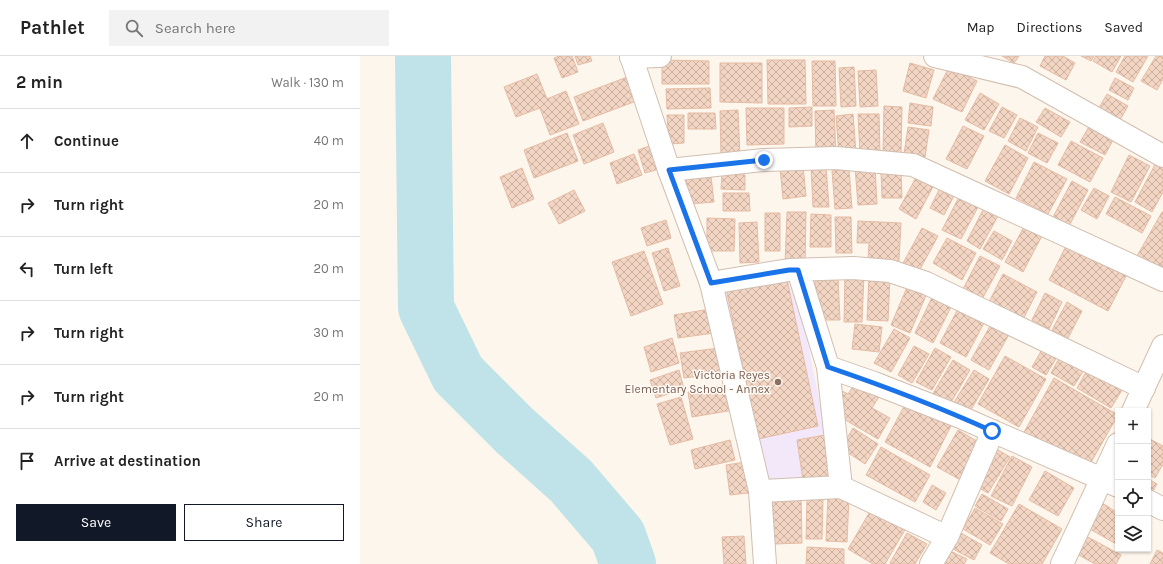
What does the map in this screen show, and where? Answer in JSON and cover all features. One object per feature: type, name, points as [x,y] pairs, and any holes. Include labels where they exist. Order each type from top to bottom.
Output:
[{"type":"street","points":[[660,56],[631,57],[669,170],[711,283],[760,491],[765,564]]},
{"type":"street","points":[[935,56],[1022,77],[1163,156]]},
{"type":"street","points":[[669,170],[764,160],[836,158],[913,165],[1163,280]]},
{"type":"street","points":[[711,283],[789,270],[853,268],[890,271],[926,283],[1144,388]]},
{"type":"street","points":[[798,270],[828,367],[842,487]]},
{"type":"street","points":[[1134,408],[1163,346]]},
{"type":"street","points":[[828,367],[958,416],[1110,482]]},
{"type":"street","points":[[931,564],[947,537],[992,431]]},
{"type":"street","points":[[1062,564],[1110,482],[1115,458]]},
{"type":"street","points":[[760,491],[842,487],[947,537]]},
{"type":"street","points":[[1151,503],[1163,509]]},
{"type":"shaded area","name":"Victoria Reyes Elementary School - Annex","points":[[794,273],[835,480],[764,487],[718,284]]},
{"type":"building","points":[[559,56],[572,56],[578,72],[562,78],[554,58]]},
{"type":"building","points":[[575,56],[590,56],[592,61],[578,65]]},
{"type":"building","points":[[1002,56],[1019,56],[1014,63]]},
{"type":"building","points":[[1045,56],[1063,56],[1075,63],[1066,80],[1040,66]]},
{"type":"building","points":[[1081,56],[1094,56],[1091,61]]},
{"type":"building","points":[[1096,56],[1121,56],[1112,72],[1093,61]]},
{"type":"building","points":[[1125,56],[1148,56],[1133,82],[1116,72]]},
{"type":"building","points":[[1156,56],[1163,56],[1163,79],[1157,90],[1141,81]]},
{"type":"building","points":[[662,60],[709,61],[709,84],[662,84]]},
{"type":"building","points":[[767,60],[805,60],[806,104],[768,104]]},
{"type":"building","points":[[812,61],[835,61],[836,106],[813,106]]},
{"type":"building","points":[[720,63],[762,63],[762,103],[720,102]]},
{"type":"building","points":[[910,63],[934,70],[926,98],[903,91]]},
{"type":"building","points":[[854,67],[856,106],[841,107],[839,68]]},
{"type":"building","points":[[949,67],[977,81],[962,112],[933,99]]},
{"type":"building","points":[[876,70],[878,106],[860,107],[858,71]]},
{"type":"building","points":[[537,74],[547,99],[566,91],[579,124],[550,135],[540,108],[516,117],[504,87]]},
{"type":"building","points":[[630,76],[639,100],[583,121],[574,97]]},
{"type":"building","points":[[1115,78],[1134,88],[1128,100],[1109,90]]},
{"type":"building","points":[[710,88],[711,108],[667,109],[666,89]]},
{"type":"building","points":[[980,93],[999,104],[984,130],[965,120]]},
{"type":"building","points":[[1107,94],[1128,106],[1117,125],[1096,113]]},
{"type":"building","points":[[910,103],[933,107],[931,126],[908,123]]},
{"type":"building","points":[[884,106],[902,107],[901,153],[883,152]]},
{"type":"building","points":[[812,107],[812,126],[789,127],[789,108]]},
{"type":"building","points":[[1002,107],[1017,115],[1004,138],[989,131]]},
{"type":"building","points":[[746,108],[784,108],[784,144],[747,145]]},
{"type":"building","points":[[1045,108],[1070,122],[1061,137],[1036,122]]},
{"type":"building","points":[[738,110],[740,156],[721,157],[720,111]]},
{"type":"building","points":[[834,110],[836,156],[816,156],[815,111]]},
{"type":"building","points":[[688,113],[715,113],[716,129],[688,129]]},
{"type":"building","points":[[853,114],[856,153],[839,155],[836,116]]},
{"type":"building","points":[[858,114],[879,114],[880,154],[860,154]]},
{"type":"building","points":[[667,115],[684,115],[684,143],[669,144]]},
{"type":"building","points":[[1020,118],[1038,127],[1026,151],[1008,141]]},
{"type":"building","points":[[603,123],[614,152],[584,164],[573,135]]},
{"type":"building","points":[[1090,125],[1114,138],[1105,155],[1080,142]]},
{"type":"building","points":[[963,126],[984,136],[967,169],[946,159]]},
{"type":"building","points":[[908,127],[929,130],[925,157],[904,154]]},
{"type":"building","points":[[567,133],[578,161],[534,178],[524,150]]},
{"type":"building","points":[[1038,133],[1058,143],[1047,163],[1028,153]]},
{"type":"building","points":[[1071,141],[1103,158],[1090,182],[1058,165]]},
{"type":"building","points":[[655,144],[663,168],[645,173],[638,150]]},
{"type":"building","points":[[1005,145],[1028,158],[1009,194],[985,181]]},
{"type":"building","points":[[634,154],[642,175],[617,184],[610,163]]},
{"type":"building","points":[[1129,155],[1150,166],[1131,202],[1111,192]]},
{"type":"building","points":[[1157,161],[1163,164],[1163,192],[1152,212],[1135,202]]},
{"type":"building","points":[[1034,162],[1067,179],[1048,214],[1016,198]]},
{"type":"building","points":[[803,166],[806,196],[783,199],[780,168]]},
{"type":"building","points":[[826,166],[829,207],[813,207],[811,167]]},
{"type":"building","points":[[875,166],[877,204],[858,205],[855,167]]},
{"type":"building","points":[[522,168],[534,199],[512,208],[500,177]]},
{"type":"building","points":[[710,168],[714,202],[689,204],[685,170]]},
{"type":"building","points":[[849,169],[852,208],[835,209],[832,171]]},
{"type":"building","points":[[920,170],[937,179],[916,219],[899,209]]},
{"type":"building","points":[[901,171],[902,198],[882,198],[881,172]]},
{"type":"building","points":[[722,174],[745,175],[745,190],[721,189]]},
{"type":"building","points":[[944,180],[958,188],[944,215],[930,208]]},
{"type":"building","points":[[1072,181],[1088,190],[1069,226],[1053,217]]},
{"type":"building","points":[[1094,188],[1109,196],[1097,219],[1081,210]]},
{"type":"building","points":[[574,190],[585,211],[559,224],[548,203]]},
{"type":"building","points":[[723,193],[749,193],[750,211],[723,211]]},
{"type":"building","points":[[960,195],[979,205],[961,239],[942,230]]},
{"type":"building","points":[[1115,197],[1151,216],[1142,233],[1106,214]]},
{"type":"building","points":[[986,204],[1000,212],[980,249],[967,241]]},
{"type":"building","points":[[787,212],[806,212],[805,265],[785,265]]},
{"type":"building","points":[[1163,212],[1163,270],[1137,256]]},
{"type":"building","points":[[765,213],[780,213],[780,251],[765,251]]},
{"type":"building","points":[[811,214],[831,215],[831,247],[810,247]]},
{"type":"building","points":[[835,217],[851,217],[852,253],[836,253]]},
{"type":"building","points":[[707,218],[735,219],[734,251],[707,251]]},
{"type":"building","points":[[666,220],[671,238],[647,246],[641,228]]},
{"type":"building","points":[[858,221],[901,223],[899,261],[868,260],[869,243],[857,243]]},
{"type":"building","points":[[1027,221],[1045,230],[1023,272],[1005,262]]},
{"type":"building","points":[[757,222],[759,262],[740,263],[739,223]]},
{"type":"building","points":[[922,228],[938,236],[918,273],[902,265]]},
{"type":"building","points":[[994,231],[1012,241],[1002,260],[983,249]]},
{"type":"building","points":[[947,238],[976,253],[962,280],[933,263]]},
{"type":"building","points":[[1067,244],[1126,276],[1108,311],[1049,280]]},
{"type":"building","points":[[668,248],[680,286],[664,291],[652,253]]},
{"type":"building","points":[[644,251],[663,304],[631,316],[612,262]]},
{"type":"building","points":[[980,256],[1000,266],[980,303],[961,293]]},
{"type":"building","points":[[845,273],[864,274],[862,322],[844,322]]},
{"type":"building","points":[[1003,274],[1037,292],[1021,323],[987,306]]},
{"type":"building","name":"Victoria Reyes Elementary School - Annex","points":[[786,275],[818,426],[758,439],[726,288]]},
{"type":"building","points":[[869,276],[890,277],[888,321],[867,320]]},
{"type":"building","points":[[838,278],[840,320],[817,320],[815,279]]},
{"type":"building","points":[[908,285],[927,293],[910,333],[891,325]]},
{"type":"building","points":[[936,289],[955,299],[933,343],[915,333]]},
{"type":"building","points":[[1045,293],[1062,302],[1049,329],[1032,320]]},
{"type":"building","points":[[1067,302],[1082,311],[1068,338],[1052,330]]},
{"type":"building","points":[[959,307],[985,321],[966,357],[940,343]]},
{"type":"building","points":[[710,309],[714,333],[678,338],[674,315]]},
{"type":"building","points":[[994,319],[1012,329],[989,370],[971,360]]},
{"type":"building","points":[[855,324],[882,327],[879,352],[852,349]]},
{"type":"building","points":[[894,329],[910,338],[891,372],[874,363]]},
{"type":"building","points":[[672,338],[679,363],[651,372],[644,347]]},
{"type":"building","points":[[1045,344],[1060,352],[1046,375],[1032,367]]},
{"type":"building","points":[[914,346],[929,354],[912,383],[898,375]]},
{"type":"building","points":[[719,348],[723,373],[684,378],[680,353]]},
{"type":"building","points":[[935,348],[951,357],[932,390],[916,382]]},
{"type":"building","points":[[1063,351],[1087,365],[1074,386],[1051,373]]},
{"type":"building","points":[[1005,356],[1046,379],[1019,427],[978,404]]},
{"type":"building","points":[[953,360],[970,370],[950,404],[932,395]]},
{"type":"building","points":[[1090,365],[1125,385],[1111,408],[1077,388]]},
{"type":"building","points":[[679,370],[684,389],[656,398],[650,380]]},
{"type":"building","points":[[974,370],[989,379],[969,413],[953,404]]},
{"type":"building","points":[[1054,378],[1115,413],[1115,420],[1086,471],[1023,434]]},
{"type":"building","points":[[856,382],[880,395],[872,408],[890,418],[878,439],[830,411],[842,391],[848,394]]},
{"type":"building","points":[[729,385],[734,410],[692,417],[688,392]]},
{"type":"building","points":[[681,397],[693,439],[670,445],[657,404]]},
{"type":"building","points":[[908,399],[953,422],[930,467],[885,442]]},
{"type":"building","points":[[853,428],[878,444],[865,464],[841,448]]},
{"type":"building","points":[[958,430],[987,447],[966,483],[937,467]]},
{"type":"building","points":[[825,435],[832,475],[803,480],[797,440]]},
{"type":"building","points":[[730,440],[735,460],[695,469],[691,450]]},
{"type":"building","points":[[1151,440],[1163,446],[1163,464],[1155,478],[1151,476]]},
{"type":"building","points":[[881,447],[930,475],[915,502],[866,475]]},
{"type":"building","points":[[993,447],[1010,457],[988,493],[972,484]]},
{"type":"building","points":[[1012,456],[1032,467],[1012,506],[991,496]]},
{"type":"building","points":[[752,461],[757,492],[730,495],[726,465]]},
{"type":"building","points":[[1045,471],[1074,488],[1058,516],[1029,500]]},
{"type":"building","points":[[1151,481],[1157,484],[1151,495]]},
{"type":"building","points":[[932,485],[946,493],[936,510],[923,502]]},
{"type":"building","points":[[801,493],[802,543],[774,544],[772,494]]},
{"type":"building","points":[[982,494],[1008,509],[1001,521],[975,506]]},
{"type":"building","points":[[828,496],[849,497],[847,542],[826,541]]},
{"type":"building","points":[[807,499],[823,499],[822,539],[806,539]]},
{"type":"building","points":[[1102,503],[1115,511],[1115,543],[1088,528]]},
{"type":"building","points":[[1019,504],[1062,529],[1042,564],[1009,564],[990,553]]},
{"type":"building","points":[[872,508],[906,528],[885,564],[873,564],[848,549]]},
{"type":"building","points":[[975,508],[1003,524],[990,545],[963,529]]},
{"type":"building","points":[[907,533],[927,544],[915,564],[891,564],[890,563]]},
{"type":"building","points":[[961,533],[982,545],[974,560],[953,549]]},
{"type":"building","points":[[744,536],[746,564],[724,564],[722,537]]},
{"type":"building","points":[[1086,536],[1121,555],[1116,564],[1095,564],[1077,554]]},
{"type":"building","points":[[940,546],[967,559],[964,564],[931,564]]},
{"type":"building","points":[[807,547],[844,549],[844,564],[806,564]]},
{"type":"building","points":[[1157,550],[1163,553],[1163,564],[1150,564]]},
{"type":"waterway","points":[[423,56],[426,308],[458,374],[515,431],[571,481],[618,536],[628,564]]},
{"type":"place","name":"Victoria Reyes Elementary School - Annex","points":[[778,382]]},
{"type":"route","points":[[764,160],[669,170],[711,283],[789,270],[798,270],[828,367],[874,383],[992,431]]}]
